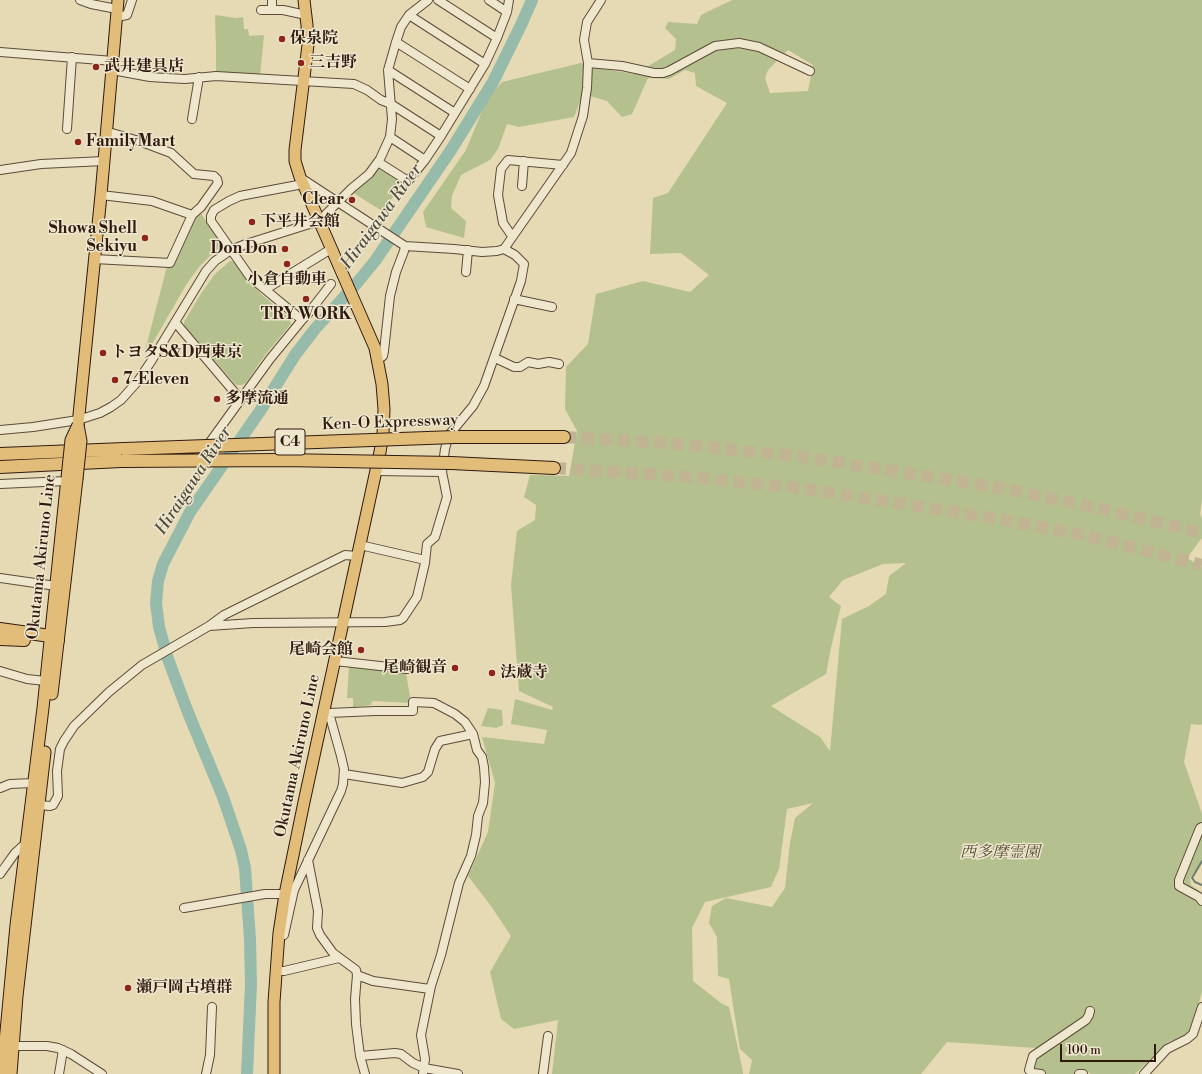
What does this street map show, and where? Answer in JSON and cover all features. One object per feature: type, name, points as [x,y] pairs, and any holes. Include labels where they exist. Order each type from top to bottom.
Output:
[{"type":"highway","name":"Ken-O Expressway","points":[[0,454],[455,437],[564,437]]},
{"type":"highway","name":"C4","points":[[0,467],[121,461],[283,460],[451,463],[554,468]]},
{"type":"highway","points":[[0,629],[52,639]]},
{"type":"highway","points":[[0,639],[52,639]]},
{"type":"main road","points":[[304,0],[308,45],[294,155],[296,165],[331,248]]},
{"type":"main road","name":"Okutama Akiruno Line","points":[[2,1074],[30,845],[33,783],[45,681],[52,639],[70,479],[71,440],[78,423],[101,195],[117,9]]},
{"type":"main road","name":"Okutama Akiruno Line","points":[[274,1074],[273,1031],[275,971],[285,894],[327,712],[335,661],[376,471],[382,434],[384,409],[382,384],[375,348],[331,248]]},
{"type":"main road","name":"Okutama Akiruno Line","points":[[30,845],[39,805],[56,586],[70,479]]},
{"type":"main road","name":"Okutama Akiruno Line","points":[[6,1046],[11,1074]]},
{"type":"street","points":[[80,0],[91,4],[117,9],[127,15],[132,0]]},
{"type":"street","points":[[272,0],[272,9]]},
{"type":"street","points":[[0,430],[78,423],[111,407],[130,391],[152,360],[206,271],[216,261],[231,250],[246,244],[319,221],[337,202],[369,174],[378,162],[390,137],[392,119],[388,70],[401,27],[409,15],[428,0]]},
{"type":"street","points":[[438,0],[497,38]]},
{"type":"street","points":[[489,0],[507,12]]},
{"type":"street","points":[[378,162],[408,182],[441,136],[484,64],[497,38],[507,12],[509,0]]},
{"type":"street","points":[[302,320],[250,277],[211,221],[211,216],[214,210],[240,196],[302,180],[404,245],[482,252],[504,249],[572,153],[583,116],[587,88],[588,63],[584,40],[588,22],[602,0]]},
{"type":"street","points":[[262,10],[283,10],[306,15]]},
{"type":"street","points":[[409,15],[484,64]]},
{"type":"street","points":[[396,42],[470,89]]},
{"type":"street","points":[[588,63],[622,66],[654,73],[663,73],[715,46],[739,42],[759,47],[810,71]]},
{"type":"street","points":[[0,52],[72,57],[112,66],[150,77],[166,78],[216,76],[354,84],[367,90],[385,103],[391,104],[441,136]]},
{"type":"street","points":[[67,129],[72,57]]},
{"type":"street","points":[[388,70],[455,112]]},
{"type":"street","points":[[192,119],[199,77]]},
{"type":"street","points":[[94,259],[170,263],[192,215],[201,208],[218,184],[217,179],[214,176],[194,174],[174,156],[164,151],[140,141],[106,132]]},
{"type":"street","points":[[390,137],[425,160]]},
{"type":"street","points":[[512,236],[503,223],[498,195],[500,170],[508,160],[564,165]]},
{"type":"street","points":[[0,170],[41,164],[104,161]]},
{"type":"street","points":[[522,186],[524,161]]},
{"type":"street","points":[[101,195],[152,201],[192,215]]},
{"type":"street","points":[[378,360],[383,356],[390,296],[396,272],[404,251],[404,245]]},
{"type":"street","points":[[266,289],[331,248]]},
{"type":"street","points":[[209,626],[253,623],[385,622],[396,621],[403,618],[416,597],[425,560],[427,544],[435,537],[447,497],[442,472],[445,448],[449,435],[473,406],[484,386],[521,281],[524,264],[515,255],[504,249]]},
{"type":"street","points":[[466,272],[468,250]]},
{"type":"street","points":[[210,442],[270,359],[307,316],[331,284]]},
{"type":"street","points":[[514,299],[552,307]]},
{"type":"street","points":[[174,322],[241,400]]},
{"type":"street","points":[[495,358],[514,367],[520,367],[528,362],[538,364],[549,362],[559,364]]},
{"type":"street","points":[[376,471],[442,472]]},
{"type":"street","points":[[0,484],[70,479]]},
{"type":"street","points":[[39,805],[53,805],[58,796],[57,771],[60,749],[74,726],[109,692],[142,665],[156,656],[209,626],[224,615],[359,550],[425,560]]},
{"type":"street","points":[[0,578],[56,586]]},
{"type":"street","points":[[335,661],[407,669]]},
{"type":"street","points":[[0,671],[27,679],[45,681]]},
{"type":"street","points":[[339,958],[299,968],[275,971],[294,890],[342,791],[344,774],[341,756],[327,712],[413,711],[413,702],[434,703],[455,714],[465,722],[473,734],[477,750],[482,757],[485,782],[483,803],[478,816],[476,835],[471,856],[459,883],[441,955],[430,990],[421,1035],[425,1060],[423,1071]]},
{"type":"street","points":[[344,774],[402,783],[423,777],[428,772],[435,749],[440,741],[473,734]]},
{"type":"street","points":[[0,788],[10,784],[33,783]]},
{"type":"street","points":[[1202,827],[1200,828],[1179,880],[1179,886],[1199,897],[1202,901]]},
{"type":"street","points":[[0,874],[15,853],[30,845]]},
{"type":"street","points":[[0,858],[7,863]]},
{"type":"street","points":[[308,860],[318,911],[317,928],[320,935],[339,958],[356,970],[355,1005],[357,1040],[365,1074]]},
{"type":"street","points":[[184,908],[262,895],[285,894]]},
{"type":"street","points":[[357,975],[373,981],[430,990]]},
{"type":"street","points":[[206,1074],[210,1055],[212,1006]]},
{"type":"street","points":[[1144,1074],[1167,1049],[1187,1039],[1193,1034],[1202,1007]]},
{"type":"street","points":[[1041,1074],[1033,1073],[1029,1070],[1033,1056],[1086,1020],[1090,1010]]},
{"type":"street","points":[[544,1074],[548,1036]]},
{"type":"street","points":[[6,1046],[47,1046],[63,1050],[102,1074]]},
{"type":"street","points":[[59,1074],[63,1050]]},
{"type":"street","points":[[360,1056],[396,1053],[401,1054],[423,1071],[458,1074]]},
{"type":"green space","name":"西多摩霊園","points":[[732,0],[1202,0],[1202,498],[1200,514],[1202,519],[1202,538],[1187,558],[1202,567],[1202,724],[1191,724],[1184,762],[1202,814],[1202,861],[1190,878],[1191,885],[1202,893],[1202,992],[1194,1020],[1187,1035],[1168,1042],[1135,1074],[1091,1074],[1088,1072],[1076,1074],[1045,1074],[1036,1072],[1033,1066],[1036,1059],[1035,1048],[947,1042],[921,1074],[749,1074],[752,1060],[740,1049],[729,979],[718,976],[717,937],[709,923],[712,906],[726,898],[772,907],[785,888],[790,843],[795,818],[813,803],[787,809],[779,869],[771,887],[705,902],[692,928],[693,981],[721,1003],[729,1007],[743,1074],[552,1074],[558,1020],[514,1029],[501,1019],[490,972],[511,936],[491,906],[468,876],[488,832],[495,783],[482,737],[544,744],[547,730],[511,724],[515,699],[552,710],[553,707],[519,691],[511,585],[517,531],[535,520],[536,505],[524,497],[530,475],[569,476],[577,431],[565,409],[566,367],[588,344],[596,294],[643,281],[690,292],[709,275],[681,253],[650,254],[653,198],[668,193],[727,103],[696,86],[695,73],[685,70],[669,79],[648,78],[632,114],[622,117],[607,101],[583,94],[574,117],[519,127],[507,124],[498,149],[490,160],[461,175],[452,196],[451,208],[466,221],[464,238],[426,227],[423,212],[466,150],[487,99],[502,82],[581,63],[596,68],[635,74],[675,50],[676,39],[665,28],[668,22],[697,24],[701,15]],"holes":[[[788,50],[813,65],[808,91],[770,93],[765,78],[768,70]],[[906,563],[889,576],[886,594],[869,606],[842,619],[830,751],[820,737],[771,706],[826,674],[841,606],[829,597],[843,580],[883,564]]]},
{"type":"green space","points":[[215,15],[236,18],[243,17],[244,29],[248,29],[249,36],[264,35],[260,76],[216,73]]},
{"type":"green space","points":[[381,166],[402,180],[403,184],[382,211],[352,192],[378,167]]},
{"type":"green space","points":[[200,212],[221,243],[221,247],[199,267],[186,285],[147,353],[145,351],[167,266],[189,226]]},
{"type":"green space","points":[[230,261],[235,262],[245,277],[261,294],[289,318],[291,324],[265,355],[246,383],[242,385],[236,385],[184,326],[184,322],[202,292],[215,274]]},
{"type":"green space","points":[[349,667],[406,673],[411,703],[372,701],[371,705],[353,707],[353,698],[347,698]]},
{"type":"green space","points":[[488,708],[502,710],[503,725],[496,728],[481,726]]},
{"type":"waterway","name":"Hiraigawa River","points":[[247,1074],[251,984],[250,939],[245,868],[241,850],[223,797],[187,710],[168,659],[159,627],[156,603],[158,581],[163,564],[190,512],[260,411],[295,355],[315,329],[375,261],[451,150],[493,82],[532,0]]},
{"type":"waterway","points":[[1202,861],[1192,878],[1195,882],[1202,885]]},
{"type":"tunnel","points":[[564,437],[666,443],[803,457],[1000,488],[1094,507],[1202,533]]},
{"type":"tunnel","points":[[554,468],[668,475],[800,488],[993,518],[1088,536],[1202,565]]},
{"type":"place","name":"保泉院","points":[[282,39]]},
{"type":"place","name":"三吉野","points":[[301,63]]},
{"type":"place","name":"武井建具店","points":[[96,67]]},
{"type":"place","name":"FamilyMart","points":[[78,142]]},
{"type":"place","name":"Clear","points":[[352,200]]},
{"type":"place","name":"下平井会館","points":[[252,222]]},
{"type":"place","name":"Showa Shell Sekiyu","points":[[145,238]]},
{"type":"place","name":"Don Don","points":[[285,249]]},
{"type":"place","name":"小倉自動車","points":[[287,264]]},
{"type":"place","name":"TRY WORK","points":[[306,299]]},
{"type":"place","name":"トヨタS&D西東京","points":[[103,353]]},
{"type":"place","name":"7-Eleven","points":[[115,380]]},
{"type":"place","name":"多摩流通","points":[[217,399]]},
{"type":"place","name":"尾崎会館","points":[[361,650]]},
{"type":"place","name":"尾崎観音","points":[[455,668]]},
{"type":"place","name":"法蔵寺","points":[[492,673]]},
{"type":"place","name":"瀬戸岡古墳群","points":[[128,988]]}]
